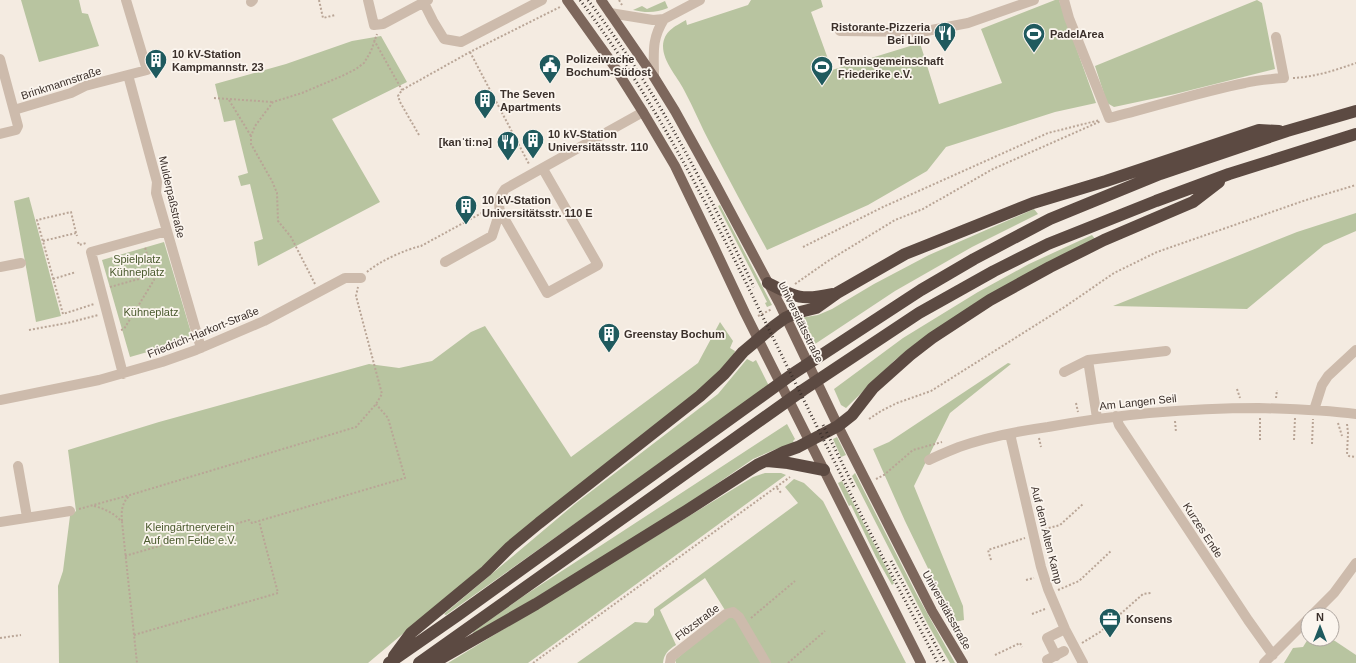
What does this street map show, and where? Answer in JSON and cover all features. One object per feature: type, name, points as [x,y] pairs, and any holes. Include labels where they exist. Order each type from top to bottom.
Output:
[{"type":"highway","points":[[389,663],[509,579],[794,372],[954,270],[1050,219],[1160,174],[1287,131],[1356,110]]},
{"type":"highway","points":[[389,663],[411,633],[486,571],[510,547],[539,523],[713,385],[743,352],[785,318],[796,313],[816,308],[837,293],[905,254],[1033,203],[1106,181],[1259,130],[1287,131]]},
{"type":"highway","points":[[418,663],[796,395],[919,313],[994,271],[1048,244],[1229,174],[1356,134]]},
{"type":"highway","points":[[433,663],[536,604],[757,465],[810,441],[838,426],[852,416],[873,388],[888,372],[932,338],[990,300],[1050,267],[1104,240],[1193,202],[1229,174]]},
{"type":"highway","points":[[768,283],[792,295],[806,298],[815,298],[837,293]]},
{"type":"highway","points":[[766,461],[788,463],[824,470]]},
{"type":"main road","name":"Universitätsstraße","points":[[601,0],[654,77],[675,111],[716,185],[768,283],[838,426],[932,611],[963,663]]},
{"type":"main road","points":[[568,1],[604,50],[643,112],[678,173],[773,370],[921,663]]},
{"type":"street","name":"Brinkmannstraße","points":[[0,134],[16,130],[18,126],[14,110],[71,93],[85,86],[147,70],[126,0]]},
{"type":"street","points":[[368,0],[374,25],[383,24],[426,2],[444,39],[460,42],[542,0]]},
{"type":"street","points":[[610,13],[653,20],[664,19],[700,0]]},
{"type":"street","points":[[840,31],[921,32],[968,23],[1034,0]]},
{"type":"street","points":[[1064,0],[1069,18],[1109,118],[1186,96],[1246,82],[1284,78],[1276,37]]},
{"type":"street","points":[[654,77],[654,42],[664,19]]},
{"type":"street","points":[[0,59],[14,110]]},
{"type":"street","name":"Mulderpaßstraße","points":[[128,75],[157,182],[156,193],[201,348]]},
{"type":"street","points":[[445,262],[492,236],[499,204],[505,190],[643,112]]},
{"type":"street","points":[[499,204],[547,293],[598,265],[543,168]]},
{"type":"street","points":[[123,374],[91,252],[167,231]]},
{"type":"street","points":[[0,266],[22,263]]},
{"type":"street","name":"Friedrich-Harkort-Straße","points":[[0,400],[99,380],[162,362],[201,348],[268,319],[345,278],[361,278]]},
{"type":"street","points":[[1314,410],[1322,384],[1328,376],[1356,350]]},
{"type":"street","points":[[1064,372],[1088,360],[1166,351]]},
{"type":"street","points":[[1088,360],[1097,418]]},
{"type":"street","name":"Am Langen Seil","points":[[929,460],[960,446],[1010,434],[1097,418],[1141,413],[1208,409],[1314,410],[1356,414]]},
{"type":"street","name":"Kurzes Ende","points":[[1116,416],[1123,431],[1248,620],[1273,655]]},
{"type":"street","name":"Auf dem Alten Kamp","points":[[1010,434],[1040,567],[1065,629],[1081,662]]},
{"type":"street","points":[[18,466],[27,517]]},
{"type":"street","points":[[0,522],[70,511]]},
{"type":"street","points":[[1320,607],[1334,593],[1356,563]]},
{"type":"street","name":"Flözstraße","points":[[670,663],[671,657],[726,614],[733,612],[744,624],[766,663]]},
{"type":"street","points":[[1264,663],[1300,627]]},
{"type":"street","points":[[1056,656],[1047,638],[1065,629]]},
{"type":"path","points":[[319,0],[323,18],[335,15]]},
{"type":"path","points":[[419,136],[400,102],[398,96],[402,90],[470,52],[568,1]]},
{"type":"path","points":[[214,98],[273,102],[308,91],[356,69],[364,63],[383,24]]},
{"type":"path","points":[[374,40],[402,90]]},
{"type":"path","points":[[470,52],[534,174]]},
{"type":"path","points":[[1284,78],[1302,77],[1335,71],[1356,64]]},
{"type":"path","points":[[229,100],[251,136]]},
{"type":"path","points":[[273,102],[255,126],[251,136],[251,144],[272,181],[277,193],[278,221],[291,237],[320,292]]},
{"type":"path","points":[[803,247],[883,207],[1048,133],[1109,118]]},
{"type":"path","points":[[791,287],[828,261],[895,220],[923,209],[993,169],[1109,118]]},
{"type":"path","points":[[869,419],[897,403],[931,391],[1066,306],[1114,273],[1157,252],[1298,203],[1356,185]]},
{"type":"path","points":[[70,511],[130,495],[356,427],[376,404],[382,394],[356,296],[361,278],[373,267],[409,249],[421,246],[499,204]]},
{"type":"path","points":[[43,241],[76,234],[71,212],[37,220],[62,314],[104,302]]},
{"type":"path","points":[[112,332],[124,330],[154,280],[143,238]]},
{"type":"path","points":[[53,279],[76,272]]},
{"type":"path","points":[[101,290],[153,275]]},
{"type":"path","points":[[29,330],[107,313]]},
{"type":"path","points":[[1237,389],[1240,398]]},
{"type":"path","points":[[1276,390],[1276,399]]},
{"type":"path","points":[[1076,403],[1078,410]]},
{"type":"path","points":[[125,556],[249,520],[252,523],[405,478],[388,418],[376,404]]},
{"type":"path","points":[[1260,418],[1260,440]]},
{"type":"path","points":[[1294,440],[1295,419]]},
{"type":"path","points":[[1175,421],[1176,432]]},
{"type":"path","points":[[1312,444],[1313,421]]},
{"type":"path","points":[[1338,423],[1342,436]]},
{"type":"path","points":[[1347,424],[1347,454],[1349,456],[1356,457]]},
{"type":"path","points":[[1039,438],[1041,447]]},
{"type":"path","points":[[884,475],[913,450],[942,442]]},
{"type":"path","points":[[533,663],[677,558],[777,488],[790,477]]},
{"type":"path","points":[[777,488],[782,494]]},
{"type":"path","points":[[130,495],[124,502],[121,513],[137,663]]},
{"type":"path","points":[[991,560],[988,550],[1060,525],[1083,504]]},
{"type":"path","points":[[93,505],[106,509],[122,522]]},
{"type":"path","points":[[134,635],[278,593],[259,521]]},
{"type":"path","points":[[1050,594],[1079,582],[1112,551]]},
{"type":"path","points":[[1026,580],[1034,578]]},
{"type":"path","points":[[744,624],[795,581]]},
{"type":"path","points":[[1075,648],[1100,632],[1143,594],[1152,594]]},
{"type":"path","points":[[1032,614],[1045,609]]},
{"type":"path","points":[[788,663],[825,631]]},
{"type":"path","points":[[0,638],[21,635]]},
{"type":"path","points":[[995,655],[1020,643],[1022,647]]},
{"type":"green space","points":[[21,0],[79,0],[82,13],[88,14],[99,46],[39,62]]},
{"type":"green space","points":[[751,0],[821,0],[823,7],[811,12],[832,70],[920,43],[939,104],[1002,83],[981,29],[1055,0],[1059,0],[1096,103],[1055,112],[946,147],[927,171],[868,205],[767,250],[707,138],[688,97],[665,58],[663,46],[665,37],[670,30],[686,20],[687,25],[748,5]]},
{"type":"green space","points":[[1257,0],[1262,3],[1275,69],[1175,94],[1114,107],[1107,103],[1095,66]]},
{"type":"green space","points":[[665,1],[668,8],[664,10],[642,12],[633,10],[642,6],[647,9]]},
{"type":"green space","points":[[381,36],[407,82],[332,119],[380,202],[258,266],[254,242],[263,239],[250,184],[241,186],[238,176],[248,173],[235,120],[224,122],[215,84],[286,64],[352,41]]},
{"type":"green space","points":[[29,197],[61,316],[36,322],[14,201]]},
{"type":"green space","points":[[720,205],[772,305],[767,307],[765,303],[767,302],[718,206]]},
{"type":"green space","points":[[1034,209],[1038,214],[972,247],[895,291],[812,346],[800,318],[818,315],[832,309],[874,284],[929,255]]},
{"type":"green space","points":[[1356,213],[1356,231],[1324,245],[1247,309],[1113,306],[1297,232]]},
{"type":"green space","points":[[1092,235],[1095,239],[929,335],[895,360],[846,408],[841,405],[834,389],[903,338],[978,292],[1029,264]]},
{"type":"green space","name":"Kühneplatz","points":[[164,242],[193,339],[130,357],[102,260]]},
{"type":"green space","name":"Kleingärtnerverein Auf dem Felde e.V.","points":[[720,322],[733,341],[730,348],[735,351],[733,358],[720,373],[543,516],[368,663],[59,663],[58,586],[63,571],[70,516],[76,511],[68,450],[159,422],[369,364],[399,368],[432,361],[471,332],[485,326],[571,457],[698,363]]},
{"type":"green space","points":[[747,359],[753,362],[756,360],[769,386],[446,615],[444,614],[576,503],[718,394]]},
{"type":"green space","points":[[1008,363],[1011,364],[950,413],[914,486],[963,606],[964,620],[954,622],[905,521],[873,449],[889,442]]},
{"type":"green space","points":[[787,424],[795,439],[793,441],[795,444],[776,449],[753,459],[683,507],[611,553],[474,634],[473,632],[522,597]]},
{"type":"green space","points":[[837,437],[846,455],[841,457],[833,439]]},
{"type":"green space","points":[[765,473],[781,473],[786,475],[528,663],[448,663],[753,477]]},
{"type":"green space","points":[[855,473],[917,595],[955,663],[950,663],[927,623],[852,476]]},
{"type":"green space","points":[[794,479],[804,483],[823,501],[906,663],[676,663],[675,660],[728,615],[705,578],[660,610],[676,645],[667,652],[663,663],[577,663],[635,622],[647,623],[654,615],[654,609],[798,503],[785,487]]},
{"type":"green space","points":[[842,481],[894,583],[892,585],[876,557],[851,505],[849,506],[838,483]]},
{"type":"green space","points":[[1340,644],[1356,655],[1356,663],[1284,663],[1293,648],[1340,647]]},
{"type":"railway","points":[[580,0],[639,86],[691,176],[739,269],[860,513],[938,663]]},
{"type":"railway","points":[[588,0],[612,33],[666,117],[754,287]]},
{"type":"railway","points":[[823,425],[854,487]]},
{"type":"railway","points":[[891,561],[945,663]]},
{"type":"place","name":"Ristorante-Pizzeria Bei Lillo","points":[[945,52]]},
{"type":"place","name":"PadelArea","points":[[1034,54]]},
{"type":"place","name":"10 kV-Station Kampmannstr. 23","points":[[156,80]]},
{"type":"place","name":"Polizeiwache Bochum-Südost","points":[[550,84]]},
{"type":"place","name":"Tennisgemeinschaft Friederike e.V.","points":[[822,86]]},
{"type":"place","name":"The Seven Apartments","points":[[485,120]]},
{"type":"place","name":"10 kV-Station Universitätsstr. 110","points":[[533,160]]},
{"type":"place","name":"[kanˈtiːnə]","points":[[508,162]]},
{"type":"place","name":"10 kV-Station Universitätsstr. 110 E","points":[[466,226]]},
{"type":"place","name":"Greenstay Bochum","points":[[609,354]]},
{"type":"place","name":"Konsens","points":[[1110,638]]},
{"type":"park label","name":"Spielplatz Kühneplatz","points":[[137,265]]}]
